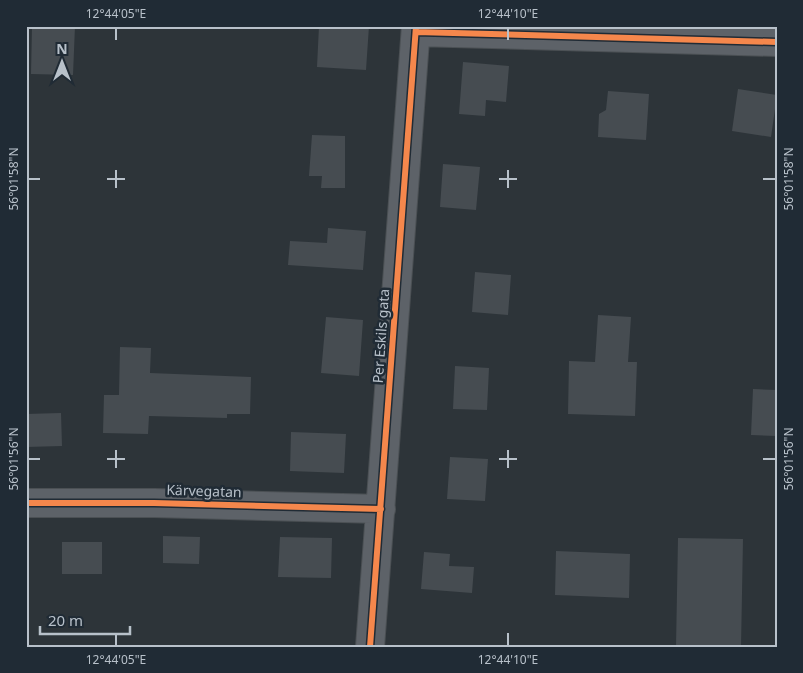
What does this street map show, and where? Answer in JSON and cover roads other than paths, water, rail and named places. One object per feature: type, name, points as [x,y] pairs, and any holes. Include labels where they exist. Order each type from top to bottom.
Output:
[{"type":"street","points":[[416,29],[777,42]]},
{"type":"street","name":"Per Eskils gata","points":[[370,647],[382,509],[416,29]]},
{"type":"street","name":"Kärvegatan","points":[[26,503],[154,503],[382,509]]}]
